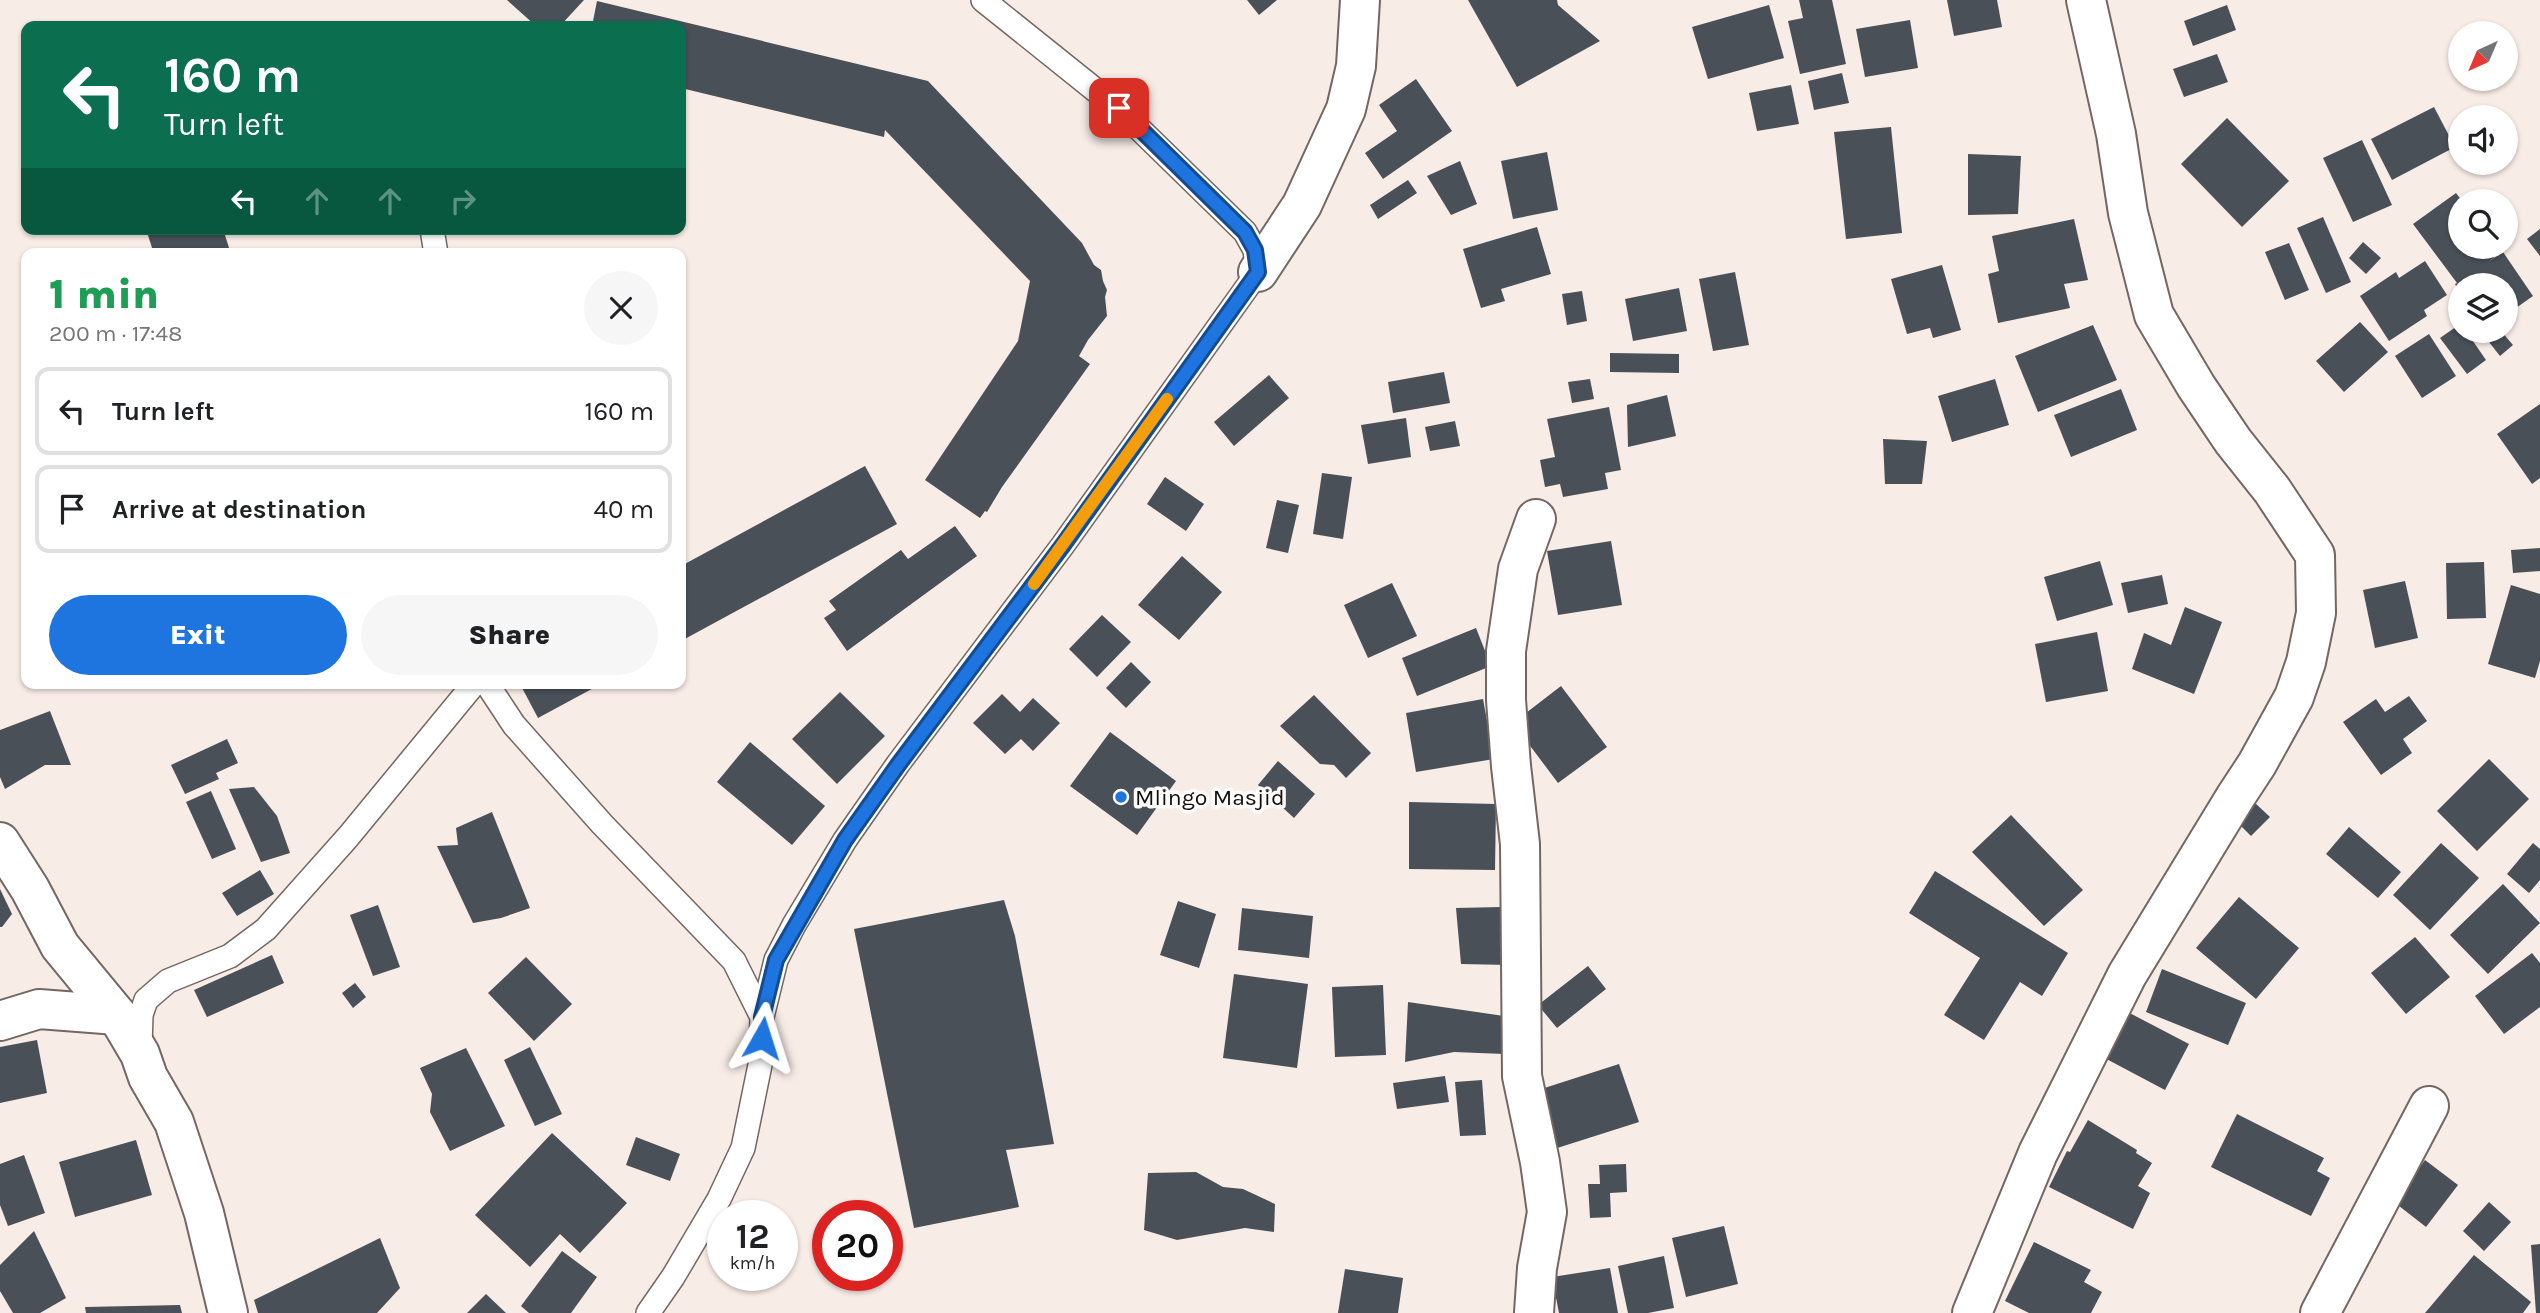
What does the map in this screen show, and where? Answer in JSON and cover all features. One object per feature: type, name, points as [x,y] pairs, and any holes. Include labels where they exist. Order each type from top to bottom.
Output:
[{"type":"street","points":[[1258,272],[1302,205],[1346,109],[1356,66],[1360,0]]},
{"type":"street","points":[[1972,1313],[2038,1153],[2127,975],[2258,764],[2294,697],[2306,662],[2316,614],[2315,555],[2278,499],[2203,397],[2154,315],[2129,214],[2116,134],[2085,0]]},
{"type":"street","points":[[1534,1313],[1538,1268],[1548,1212],[1522,1076],[1520,844],[1510,753],[1506,651],[1518,569],[1536,519]]},
{"type":"street","points":[[0,842],[30,889],[60,946],[117,1015],[174,1122],[183,1142],[204,1213],[228,1313]]},
{"type":"street","points":[[0,1021],[39,1009],[117,1015]]},
{"type":"street","points":[[2319,1313],[2430,1106]]},
{"type":"lane","points":[[648,1313],[673,1277],[719,1199],[743,1148],[761,1060],[762,1017],[776,960],[845,840],[1063,545],[1258,272],[1255,250],[1245,232],[1119,108],[983,0]]},
{"type":"lane","points":[[140,1054],[139,1032],[146,1000],[168,981],[230,956],[266,929],[348,837],[470,689]]},
{"type":"lane","points":[[490,689],[514,725],[602,824],[734,961],[762,1017]]},
{"type":"building","points":[[507,0],[584,0],[565,21],[530,21]]},
{"type":"building","points":[[1247,0],[1277,0],[1259,15]]},
{"type":"building","points":[[1468,0],[1557,0],[1558,5],[1600,41],[1517,87]]},
{"type":"building","points":[[1799,0],[1832,0],[1846,64],[1800,74],[1788,21],[1803,18]]},
{"type":"building","points":[[1947,0],[1997,0],[2002,27],[1954,36]]},
{"type":"building","points":[[597,1],[680,21],[593,21]]},
{"type":"building","points":[[1769,5],[1784,58],[1708,79],[1692,27]]},
{"type":"building","points":[[2227,5],[2236,30],[2193,46],[2184,21]]},
{"type":"building","points":[[1910,20],[1918,68],[1865,77],[1856,29]]},
{"type":"building","points":[[686,23],[928,81],[1082,243],[1094,265],[1101,270],[1107,290],[1107,316],[1079,356],[1090,364],[987,512],[980,518],[925,480],[1018,341],[1030,281],[885,130],[884,137],[686,89]]},
{"type":"building","points":[[2217,54],[2228,82],[2184,97],[2173,69]]},
{"type":"building","points":[[1842,73],[1849,103],[1814,110],[1808,81]]},
{"type":"building","points":[[1416,79],[1452,131],[1383,179],[1365,153],[1397,131],[1379,105]]},
{"type":"building","points":[[1791,85],[1799,124],[1757,131],[1749,93]]},
{"type":"building","points":[[2434,107],[2448,134],[2448,151],[2392,180],[2371,139]]},
{"type":"building","points":[[2227,118],[2289,181],[2242,227],[2181,164]]},
{"type":"building","points":[[1891,127],[1902,233],[1846,239],[1834,132]]},
{"type":"building","points":[[2362,140],[2392,205],[2353,222],[2323,158]]},
{"type":"building","points":[[1547,152],[1558,210],[1513,219],[1501,161]]},
{"type":"building","points":[[1968,154],[2021,156],[2018,214],[1968,215]]},
{"type":"building","points":[[1460,161],[1477,204],[1451,215],[1427,176]]},
{"type":"building","points":[[1408,180],[1417,193],[1378,219],[1370,205]]},
{"type":"building","points":[[2448,199],[2448,259],[2492,259],[2488,262],[2492,259],[2508,259],[2517,273],[2450,273],[2413,224]]},
{"type":"building","points":[[2323,217],[2351,282],[2326,293],[2297,228]]},
{"type":"building","points":[[2074,219],[2088,280],[2064,284],[2070,308],[1998,323],[1988,274],[1999,271],[1992,236]]},
{"type":"building","points":[[1537,227],[1551,274],[1501,289],[1505,301],[1481,308],[1463,249]]},
{"type":"building","points":[[2540,229],[2540,256],[2527,239]]},
{"type":"building","points":[[148,235],[225,235],[229,248],[152,248]]},
{"type":"building","points":[[2363,242],[2381,258],[2366,274],[2349,258]]},
{"type":"building","points":[[2289,243],[2309,290],[2285,300],[2265,252]]},
{"type":"building","points":[[2425,261],[2447,295],[2424,310],[2427,316],[2389,341],[2360,296],[2396,272],[2399,278]]},
{"type":"building","points":[[1942,265],[1961,330],[1933,338],[1930,328],[1907,334],[1891,279]]},
{"type":"building","points":[[1735,272],[1749,345],[1713,351],[1699,279]]},
{"type":"building","points":[[2518,274],[2533,296],[2518,307]]},
{"type":"building","points":[[1679,288],[1687,331],[1633,341],[1625,299]]},
{"type":"building","points":[[1582,291],[1587,321],[1567,325],[1562,294]]},
{"type":"building","points":[[2360,322],[2388,352],[2344,392],[2316,361]]},
{"type":"building","points":[[2093,325],[2117,380],[2038,412],[2015,356]]},
{"type":"building","points":[[2448,332],[2448,343],[2474,343],[2486,360],[2467,374],[2440,338]]},
{"type":"building","points":[[2429,334],[2456,376],[2422,398],[2395,356]]},
{"type":"building","points":[[2490,343],[2511,343],[2513,345],[2500,356]]},
{"type":"building","points":[[1610,353],[1679,354],[1679,373],[1610,372]]},
{"type":"building","points":[[1444,372],[1450,403],[1393,413],[1388,382]]},
{"type":"building","points":[[1269,375],[1289,398],[1234,446],[1214,422]]},
{"type":"building","points":[[1590,379],[1594,399],[1572,403],[1568,382]]},
{"type":"building","points":[[1995,379],[2009,425],[1952,442],[1938,396]]},
{"type":"building","points":[[2121,389],[2137,430],[2071,457],[2054,415]]},
{"type":"building","points":[[1667,395],[1676,436],[1628,447],[1627,405]]},
{"type":"building","points":[[2540,404],[2540,478],[2532,484],[2497,434]]},
{"type":"building","points":[[1609,407],[1621,470],[1605,473],[1608,489],[1563,497],[1560,484],[1545,487],[1540,460],[1555,457],[1547,419]]},
{"type":"building","points":[[1406,418],[1411,457],[1368,464],[1361,425]]},
{"type":"building","points":[[1455,421],[1460,446],[1430,451],[1425,427]]},
{"type":"building","points":[[1883,439],[1927,441],[1922,484],[1885,484]]},
{"type":"building","points":[[865,466],[897,524],[686,638],[686,563]]},
{"type":"building","points":[[1322,473],[1352,477],[1343,539],[1313,534]]},
{"type":"building","points":[[1165,477],[1204,504],[1186,531],[1147,504]]},
{"type":"building","points":[[1277,500],[1299,505],[1288,553],[1266,548]]},
{"type":"building","points":[[955,526],[977,556],[847,651],[824,618],[836,610],[829,601],[901,550],[908,559]]},
{"type":"building","points":[[1611,541],[1622,605],[1558,615],[1547,551]]},
{"type":"building","points":[[2540,548],[2540,571],[2513,573],[2511,550]]},
{"type":"building","points":[[1182,556],[1222,592],[1179,640],[1138,605]]},
{"type":"building","points":[[2100,561],[2113,605],[2057,621],[2044,577]]},
{"type":"building","points":[[2484,562],[2486,618],[2447,619],[2446,563]]},
{"type":"building","points":[[2162,575],[2168,604],[2128,613],[2121,583]]},
{"type":"building","points":[[2405,581],[2418,638],[2375,648],[2363,590]]},
{"type":"building","points":[[1392,583],[1417,636],[1368,658],[1344,605]]},
{"type":"building","points":[[2511,585],[2540,594],[2540,661],[2535,678],[2488,664]]},
{"type":"building","points":[[2185,607],[2222,622],[2194,694],[2132,669],[2144,633],[2171,645]]},
{"type":"building","points":[[1102,615],[1131,642],[1097,677],[1069,649]]},
{"type":"building","points":[[1476,628],[1491,666],[1417,696],[1402,658]]},
{"type":"building","points":[[2097,632],[2108,691],[2046,702],[2035,644]]},
{"type":"building","points":[[1131,662],[1151,682],[1126,708],[1106,688]]},
{"type":"building","points":[[1561,686],[1607,747],[1558,783],[1513,723]]},
{"type":"building","points":[[523,689],[592,689],[538,718]]},
{"type":"building","points":[[840,692],[885,736],[837,784],[792,739]]},
{"type":"building","points":[[1002,694],[1020,712],[1033,698],[1060,723],[1033,751],[1021,739],[1005,754],[973,723]]},
{"type":"building","points":[[1314,695],[1371,753],[1346,778],[1334,765],[1320,764],[1280,726]]},
{"type":"building","points":[[2409,696],[2427,721],[2403,739],[2412,753],[2381,775],[2343,722],[2376,699],[2385,712]]},
{"type":"building","points":[[1483,699],[1494,759],[1416,772],[1406,713]]},
{"type":"building","points":[[50,711],[71,765],[45,765],[5,789],[0,777],[0,730]]},
{"type":"building","points":[[1110,732],[1176,781],[1137,835],[1070,786]]},
{"type":"building","points":[[227,739],[238,763],[216,773],[219,779],[185,794],[171,765]]},
{"type":"building","points":[[750,742],[825,806],[792,845],[717,782]]},
{"type":"building","points":[[2489,759],[2529,799],[2477,851],[2437,811]]},
{"type":"building","points":[[1278,761],[1315,794],[1294,818],[1258,785]]},
{"type":"building","points":[[254,787],[277,816],[290,853],[261,862],[229,789]]},
{"type":"building","points":[[211,791],[236,849],[212,859],[186,802]]},
{"type":"building","points":[[1409,802],[1496,804],[1495,870],[1409,869]]},
{"type":"building","points":[[2254,802],[2270,817],[2251,836],[2236,821]]},
{"type":"building","points":[[492,812],[530,908],[501,918],[473,923],[437,846],[458,845],[456,828]]},
{"type":"building","points":[[2011,815],[2083,890],[2044,926],[1972,852]]},
{"type":"building","points":[[2349,827],[2401,872],[2378,898],[2326,854]]},
{"type":"building","points":[[2441,843],[2479,878],[2430,930],[2393,895]]},
{"type":"building","points":[[2533,843],[2540,849],[2540,880],[2529,893],[2507,874]]},
{"type":"building","points":[[260,870],[274,894],[237,916],[222,893]]},
{"type":"building","points":[[1935,871],[2068,953],[2042,996],[2020,982],[1984,1040],[1944,1015],[1980,958],[1909,913]]},
{"type":"building","points":[[2503,884],[2540,923],[2488,974],[2450,935]]},
{"type":"building","points":[[0,889],[12,914],[2,927],[0,927]]},
{"type":"building","points":[[2239,897],[2299,948],[2256,999],[2196,948]]},
{"type":"building","points":[[1004,900],[1015,936],[1054,1144],[1006,1150],[1019,1207],[914,1228],[854,929]]},
{"type":"building","points":[[1178,901],[1216,914],[1199,968],[1160,955]]},
{"type":"building","points":[[378,905],[400,967],[373,976],[350,915]]},
{"type":"building","points":[[1502,907],[1509,965],[1461,964],[1456,908]]},
{"type":"building","points":[[1242,908],[1313,916],[1309,958],[1238,950]]},
{"type":"building","points":[[2415,937],[2450,977],[2406,1014],[2371,973]]},
{"type":"building","points":[[2532,953],[2540,963],[2540,1007],[2504,1034],[2475,996]]},
{"type":"building","points":[[272,955],[284,983],[207,1017],[194,990]]},
{"type":"building","points":[[526,957],[572,1004],[534,1041],[488,993]]},
{"type":"building","points":[[1588,966],[1606,989],[1557,1028],[1538,1005]]},
{"type":"building","points":[[2162,969],[2246,1003],[2228,1045],[2146,1012]]},
{"type":"building","points":[[1234,974],[1308,984],[1297,1068],[1223,1058]]},
{"type":"building","points":[[355,983],[366,997],[353,1008],[342,993]]},
{"type":"building","points":[[1383,985],[1386,1055],[1335,1057],[1332,987]]},
{"type":"building","points":[[1408,1002],[1504,1016],[1504,1054],[1454,1052],[1405,1062]]},
{"type":"building","points":[[2120,1008],[2189,1044],[2165,1090],[2097,1054]]},
{"type":"building","points":[[37,1040],[47,1093],[0,1103],[0,1047]]},
{"type":"building","points":[[530,1047],[562,1114],[535,1126],[504,1060]]},
{"type":"building","points":[[466,1048],[505,1126],[450,1151],[430,1112],[432,1094],[420,1068]]},
{"type":"building","points":[[1619,1064],[1639,1122],[1551,1150],[1532,1092]]},
{"type":"building","points":[[1445,1076],[1449,1102],[1397,1109],[1393,1083]]},
{"type":"building","points":[[1482,1080],[1486,1135],[1460,1136],[1455,1082]]},
{"type":"building","points":[[2237,1114],[2324,1158],[2317,1171],[2330,1178],[2311,1216],[2211,1167]]},
{"type":"building","points":[[2088,1120],[2137,1150],[2136,1153],[2152,1163],[2138,1186],[2150,1193],[2133,1229],[2049,1187],[2067,1151],[2070,1152]]},
{"type":"building","points":[[552,1133],[627,1203],[580,1253],[560,1234],[530,1267],[475,1215]]},
{"type":"building","points":[[636,1137],[680,1154],[670,1181],[626,1165]]},
{"type":"building","points":[[136,1140],[152,1195],[75,1217],[59,1162]]},
{"type":"building","points":[[24,1155],[45,1213],[8,1226],[0,1205],[0,1164]]},
{"type":"building","points":[[2425,1160],[2458,1185],[2426,1227],[2394,1202]]},
{"type":"building","points":[[1626,1164],[1627,1192],[1610,1193],[1611,1217],[1590,1218],[1588,1184],[1600,1184],[1599,1165]]},
{"type":"building","points":[[1196,1172],[1223,1187],[1243,1189],[1275,1204],[1274,1232],[1245,1228],[1177,1240],[1144,1230],[1148,1173]]},
{"type":"building","points":[[2489,1202],[2511,1222],[2484,1251],[2463,1231]]},
{"type":"building","points":[[1724,1226],[1738,1284],[1686,1297],[1672,1238]]},
{"type":"building","points":[[34,1231],[66,1298],[40,1313],[13,1313],[0,1291],[0,1265]]},
{"type":"building","points":[[380,1238],[400,1288],[377,1313],[258,1313],[254,1300]]},
{"type":"building","points":[[2034,1242],[2091,1270],[2084,1282],[2102,1292],[2091,1313],[2029,1313],[2005,1301]]},
{"type":"building","points":[[2540,1244],[2540,1313],[2536,1313],[2531,1245]]},
{"type":"building","points":[[562,1251],[597,1277],[571,1313],[529,1313],[521,1306]]},
{"type":"building","points":[[2474,1255],[2531,1302],[2523,1313],[2425,1313]]},
{"type":"building","points":[[1664,1256],[1674,1308],[1648,1313],[1628,1313],[1618,1266]]},
{"type":"building","points":[[1610,1268],[1618,1313],[1559,1313],[1552,1277]]},
{"type":"building","points":[[1345,1269],[1403,1278],[1398,1313],[1338,1313]]},
{"type":"building","points":[[486,1294],[506,1313],[467,1313]]},
{"type":"building","points":[[180,1305],[182,1313],[86,1313],[85,1307]]},
{"type":"slow traffic","points":[[1034,584],[1167,399]]},
{"type":"place","name":"Mlingo Masjid","points":[[1121,797]]},
{"type":"route","points":[[762,1038],[762,1017],[776,960],[845,840],[1063,545],[1258,272],[1255,250],[1245,232],[1119,108]]}]
